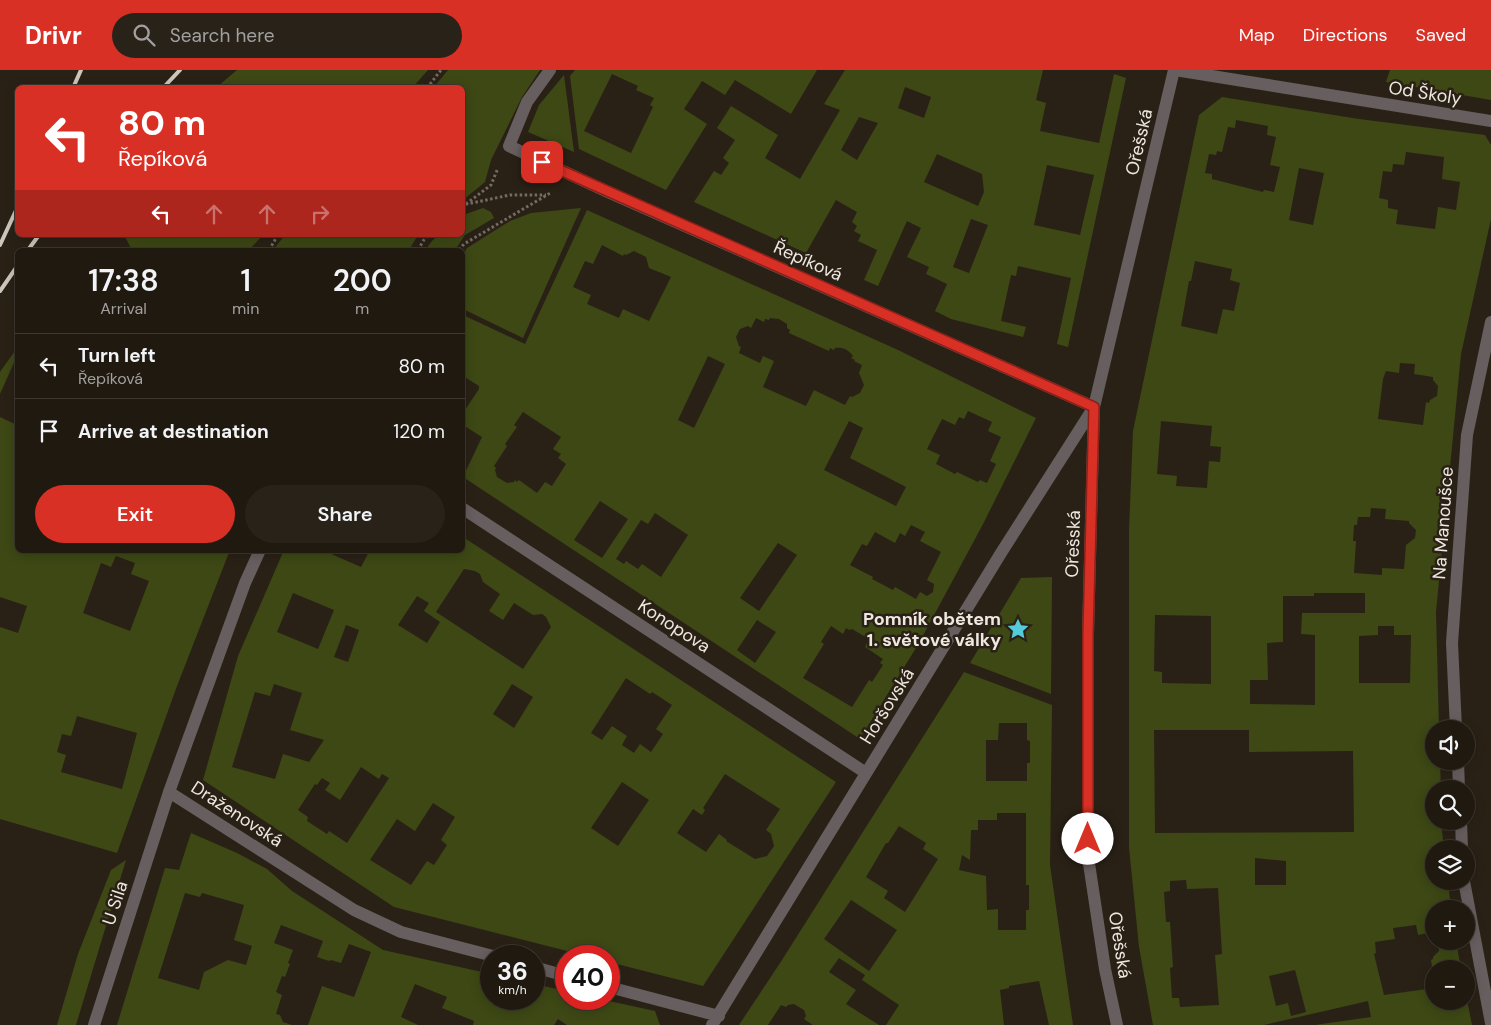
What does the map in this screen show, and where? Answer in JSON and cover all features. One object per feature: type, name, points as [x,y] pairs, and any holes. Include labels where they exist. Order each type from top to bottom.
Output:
[{"type":"street","points":[[508,146],[526,102],[550,70]]},
{"type":"street","name":"Od Školy","points":[[1174,70],[1491,121]]},
{"type":"street","name":"Ořešská","points":[[1117,1025],[1105,969],[1088,857],[1088,634],[1094,407],[1174,70]]},
{"type":"street","name":"Řepíková","points":[[508,146],[576,178],[1094,407]]},
{"type":"street","name":"Na Manoušce","points":[[1456,720],[1452,643],[1467,434],[1491,322]]},
{"type":"street","name":"Horšovská","points":[[716,1021],[1001,553],[1094,407]]},
{"type":"street","name":"Konopova","points":[[465,510],[866,773]]},
{"type":"street","name":"Draženovská","points":[[259,553],[245,583],[169,792],[354,910],[401,932],[480,953]]},
{"type":"street","name":"U Sila","points":[[94,1025],[169,792]]},
{"type":"street","points":[[1466,890],[1491,1023]]},
{"type":"street","points":[[620,990],[716,1021]]},
{"type":"path","points":[[429,85],[441,70]]},
{"type":"path","points":[[467,204],[491,185],[508,146]]},
{"type":"path","points":[[461,248],[464,244],[576,178]]},
{"type":"path","points":[[467,204],[510,195],[548,195]]},
{"type":"path","points":[[270,248],[277,237]]},
{"type":"path","points":[[419,248],[426,237]]},
{"type":"green space","points":[[237,70],[428,70],[415,85],[219,85]]},
{"type":"green space","points":[[448,70],[540,70],[522,97],[491,160],[485,182],[465,198],[465,85],[436,85]]},
{"type":"green space","points":[[575,70],[817,70],[791,114],[735,80],[725,95],[702,81],[684,109],[707,124],[666,190],[579,149],[570,76]],"holes":[[[612,74],[638,86],[636,90],[654,98],[650,105],[653,107],[631,153],[584,131]]]},
{"type":"green space","points":[[845,70],[1043,70],[1036,100],[1046,103],[1040,131],[1099,143],[1114,74],[1126,78],[1068,347],[1057,344],[1071,278],[1018,266],[1016,276],[1011,275],[1001,321],[1026,327],[1023,337],[951,319],[935,311],[947,284],[926,274],[929,267],[907,257],[921,228],[907,221],[878,286],[864,280],[877,250],[858,241],[861,235],[854,231],[857,226],[852,222],[857,212],[836,200],[806,253],[694,202],[714,171],[721,175],[729,163],[723,158],[735,140],[717,128],[731,106],[778,135],[765,158],[800,179],[840,110],[824,104]],"holes":[[[905,87],[931,97],[924,118],[898,108]],[[859,117],[878,123],[857,160],[841,150]],[[937,154],[982,174],[984,192],[978,206],[924,182]],[[1047,165],[1094,175],[1080,235],[1034,225]],[[971,219],[988,225],[969,273],[953,267]]]},
{"type":"green space","points":[[1390,70],[1491,70],[1491,100],[1386,82]]},
{"type":"green space","points":[[564,75],[574,152],[528,132],[539,105]]},
{"type":"green space","points":[[1222,97],[1359,119],[1485,135],[1491,145],[1491,219],[1461,354],[1436,612],[1439,720],[1425,720],[1425,770],[1440,770],[1441,780],[1425,780],[1425,830],[1442,830],[1443,840],[1425,840],[1425,890],[1449,890],[1450,900],[1425,900],[1425,934],[1418,935],[1416,925],[1393,928],[1395,939],[1375,942],[1376,953],[1374,954],[1384,995],[1425,989],[1425,1010],[1469,1010],[1472,1025],[1315,1025],[1371,1017],[1368,1001],[1264,1025],[1153,1025],[1139,947],[1129,847],[1129,530],[1133,431],[1199,115]],"holes":[[[1236,120],[1268,126],[1267,135],[1276,137],[1270,165],[1280,167],[1274,192],[1264,190],[1263,192],[1212,179],[1212,174],[1205,173],[1209,154],[1216,155],[1217,151],[1222,152],[1228,127],[1235,128]],[[1406,152],[1444,157],[1442,179],[1460,182],[1456,210],[1438,207],[1435,229],[1396,224],[1398,210],[1388,208],[1388,200],[1379,198],[1383,171],[1392,172],[1393,164],[1404,165]],[[1299,168],[1324,173],[1313,225],[1289,220]],[[1195,261],[1232,269],[1230,280],[1240,283],[1234,311],[1223,309],[1217,334],[1181,326],[1189,281],[1191,281]],[[1400,363],[1415,364],[1414,374],[1433,377],[1438,386],[1437,396],[1430,400],[1429,403],[1426,402],[1423,425],[1378,419],[1383,379],[1386,371],[1399,373]],[[1161,421],[1212,426],[1210,446],[1221,447],[1220,462],[1209,461],[1207,488],[1176,486],[1177,476],[1157,474]],[[1371,508],[1386,509],[1385,519],[1409,521],[1416,530],[1415,538],[1406,545],[1404,569],[1382,568],[1382,575],[1354,573],[1356,541],[1353,541],[1354,525],[1357,525],[1358,517],[1370,517]],[[1314,593],[1365,593],[1365,613],[1302,613],[1301,634],[1315,635],[1315,705],[1250,704],[1250,680],[1268,680],[1267,643],[1283,642],[1283,596],[1314,596]],[[1155,615],[1211,616],[1211,684],[1162,683],[1162,672],[1154,671]],[[1378,626],[1394,626],[1394,635],[1411,635],[1410,683],[1359,683],[1359,636],[1378,635]],[[1154,730],[1249,730],[1249,752],[1353,751],[1354,832],[1155,833]],[[1255,858],[1286,861],[1286,885],[1255,885]],[[1186,880],[1187,889],[1218,888],[1222,954],[1215,955],[1219,1005],[1180,1007],[1179,998],[1172,998],[1170,968],[1173,967],[1170,922],[1166,922],[1164,892],[1170,891],[1170,881]],[[1295,970],[1306,1012],[1291,1016],[1288,1003],[1276,1006],[1269,976]]]},
{"type":"green space","points":[[483,208],[491,212],[494,218],[465,235],[465,214]]},
{"type":"green space","points":[[581,208],[523,338],[465,310],[465,252],[467,248],[510,221],[531,213]]},
{"type":"green space","points":[[587,210],[898,350],[1036,418],[982,526],[919,643],[860,739],[465,478],[465,473],[482,437],[465,426],[465,410],[479,389],[479,386],[465,377],[465,316],[525,344]],"holes":[[[602,245],[623,256],[634,251],[646,257],[649,268],[671,277],[649,321],[623,309],[619,318],[587,304],[591,295],[573,287],[585,261],[593,264]],[[756,318],[764,322],[765,319],[779,319],[787,324],[787,328],[790,330],[789,333],[829,351],[830,348],[834,350],[835,348],[847,350],[853,356],[851,358],[862,365],[859,373],[864,385],[860,393],[852,397],[850,396],[845,405],[814,390],[806,406],[763,387],[774,361],[763,356],[760,363],[739,353],[741,347],[736,337],[740,329],[748,326],[751,328]],[[708,356],[725,364],[694,428],[678,420]],[[968,411],[992,422],[988,431],[1001,437],[990,461],[996,464],[987,483],[980,480],[978,482],[957,472],[955,474],[936,464],[940,455],[927,449],[942,419],[955,425],[959,417],[964,419]],[[523,412],[561,437],[553,449],[561,454],[558,458],[566,464],[552,486],[545,482],[537,493],[519,480],[507,483],[497,477],[494,466],[507,446],[505,444],[517,427],[514,425]],[[849,421],[863,428],[850,458],[906,487],[896,506],[824,470]],[[600,501],[628,519],[602,558],[574,540]],[[655,513],[688,535],[661,577],[642,564],[638,569],[626,561],[624,564],[616,559],[641,520],[648,524]],[[911,525],[925,532],[920,541],[941,552],[927,580],[934,584],[933,592],[927,596],[920,592],[916,599],[895,587],[893,590],[850,565],[862,544],[867,546],[875,532],[895,543],[900,533],[905,536]],[[778,543],[797,555],[759,611],[740,598]],[[757,620],[776,632],[755,663],[737,650]],[[831,626],[843,634],[846,628],[852,629],[869,639],[865,647],[883,659],[880,663],[883,665],[872,682],[869,680],[852,707],[803,678],[824,644],[821,642]]]},
{"type":"green space","points":[[125,237],[261,237],[251,248],[131,248]]},
{"type":"green space","points":[[283,237],[417,237],[410,248],[275,248]]},
{"type":"green space","points":[[437,237],[464,237],[456,248],[427,248]]},
{"type":"green space","points":[[15,351],[15,360],[0,394],[0,372]]},
{"type":"green space","points":[[0,417],[15,424],[15,553],[229,553],[177,686],[117,853],[0,819],[0,627],[18,633],[27,606],[0,597]],"holes":[[[116,556],[135,563],[131,574],[149,581],[130,631],[83,613],[101,563],[111,567]],[[77,716],[137,733],[122,789],[61,772],[66,755],[57,752],[62,734],[71,736]]]},
{"type":"green space","points":[[465,538],[836,782],[703,986],[620,965],[620,945],[555,945],[555,948],[394,907],[203,780],[238,656],[283,553],[329,553],[361,567],[368,553],[465,553]],"holes":[[[464,569],[480,574],[483,582],[500,594],[489,611],[503,620],[514,603],[533,615],[542,614],[546,617],[551,627],[523,669],[436,612]],[[293,593],[334,610],[318,649],[277,632]],[[417,596],[429,603],[424,611],[440,622],[427,643],[398,625]],[[346,625],[359,630],[348,662],[334,657]],[[626,678],[650,694],[652,692],[672,705],[656,729],[663,734],[651,752],[640,744],[634,753],[622,745],[627,736],[612,726],[602,740],[591,733]],[[274,684],[302,693],[290,730],[324,740],[309,762],[283,754],[275,779],[232,767],[255,692],[270,696]],[[512,684],[533,697],[514,728],[493,714]],[[361,767],[379,779],[382,774],[389,778],[347,843],[329,831],[327,834],[307,821],[308,817],[298,810],[315,784],[317,785],[322,778],[330,783],[325,790],[340,800]],[[725,774],[780,809],[766,830],[771,834],[774,846],[767,856],[755,859],[726,841],[719,834],[706,852],[677,833],[693,809],[702,815],[705,810],[703,808]],[[622,782],[649,800],[618,846],[591,828]],[[433,803],[455,817],[441,840],[447,845],[434,865],[427,861],[411,885],[370,860],[397,819],[415,831]]]},
{"type":"green space","points":[[1052,577],[1051,694],[970,663],[1021,578]]},
{"type":"green space","points":[[964,672],[1052,705],[1050,865],[1073,1025],[1049,1025],[1039,981],[1009,986],[1009,988],[1000,990],[1004,1025],[886,1025],[899,1005],[862,980],[865,975],[839,958],[829,972],[856,990],[846,1004],[879,1025],[813,1025],[804,1019],[806,1016],[804,1010],[794,1004],[786,1007],[781,1005],[768,1025],[739,1025]],"holes":[[[999,723],[1027,723],[1027,740],[1030,741],[1030,763],[1027,763],[1027,781],[986,781],[986,740],[998,740]],[[997,813],[1026,813],[1026,885],[1029,885],[1029,910],[1026,910],[1026,930],[998,930],[998,909],[987,910],[986,876],[959,870],[962,855],[970,860],[971,830],[978,830],[978,820],[997,820]],[[899,826],[926,843],[923,849],[938,859],[905,912],[884,898],[888,891],[866,877],[886,843],[888,843]],[[851,900],[897,930],[869,971],[824,939]]]},
{"type":"green space","points":[[191,833],[237,853],[267,869],[292,891],[383,950],[480,972],[480,1010],[545,1010],[545,986],[555,989],[555,1010],[620,1010],[620,1003],[655,1011],[660,1025],[567,1025],[558,1019],[554,1025],[473,1025],[474,1021],[442,1008],[447,997],[415,984],[401,1017],[418,1025],[308,1025],[322,986],[354,997],[371,952],[349,944],[341,963],[329,961],[317,957],[323,941],[281,925],[274,943],[293,950],[285,977],[282,976],[276,992],[282,995],[276,1014],[280,1015],[283,1022],[292,1025],[117,1025],[165,868],[179,870]],"holes":[[[185,893],[200,897],[202,893],[244,905],[234,940],[252,946],[246,965],[228,960],[204,972],[199,990],[158,978]]]},
{"type":"green space","points":[[126,860],[76,1025],[57,1025],[78,954],[111,870]]},
{"type":"green space","points":[[1458,950],[1459,960],[1431,960],[1439,951]]},
{"type":"railway","points":[[74,85],[81,70]]},
{"type":"railway","points":[[166,85],[180,70]]},
{"type":"railway","points":[[0,245],[15,212]]},
{"type":"railway","points":[[29,248],[38,237]]},
{"type":"railway","points":[[0,291],[15,269]]},
{"type":"place","name":"Pomník obětem 1. světové války","points":[[1018,629]]},
{"type":"route","points":[[542,162],[1094,407],[1088,634],[1088,839]]}]
